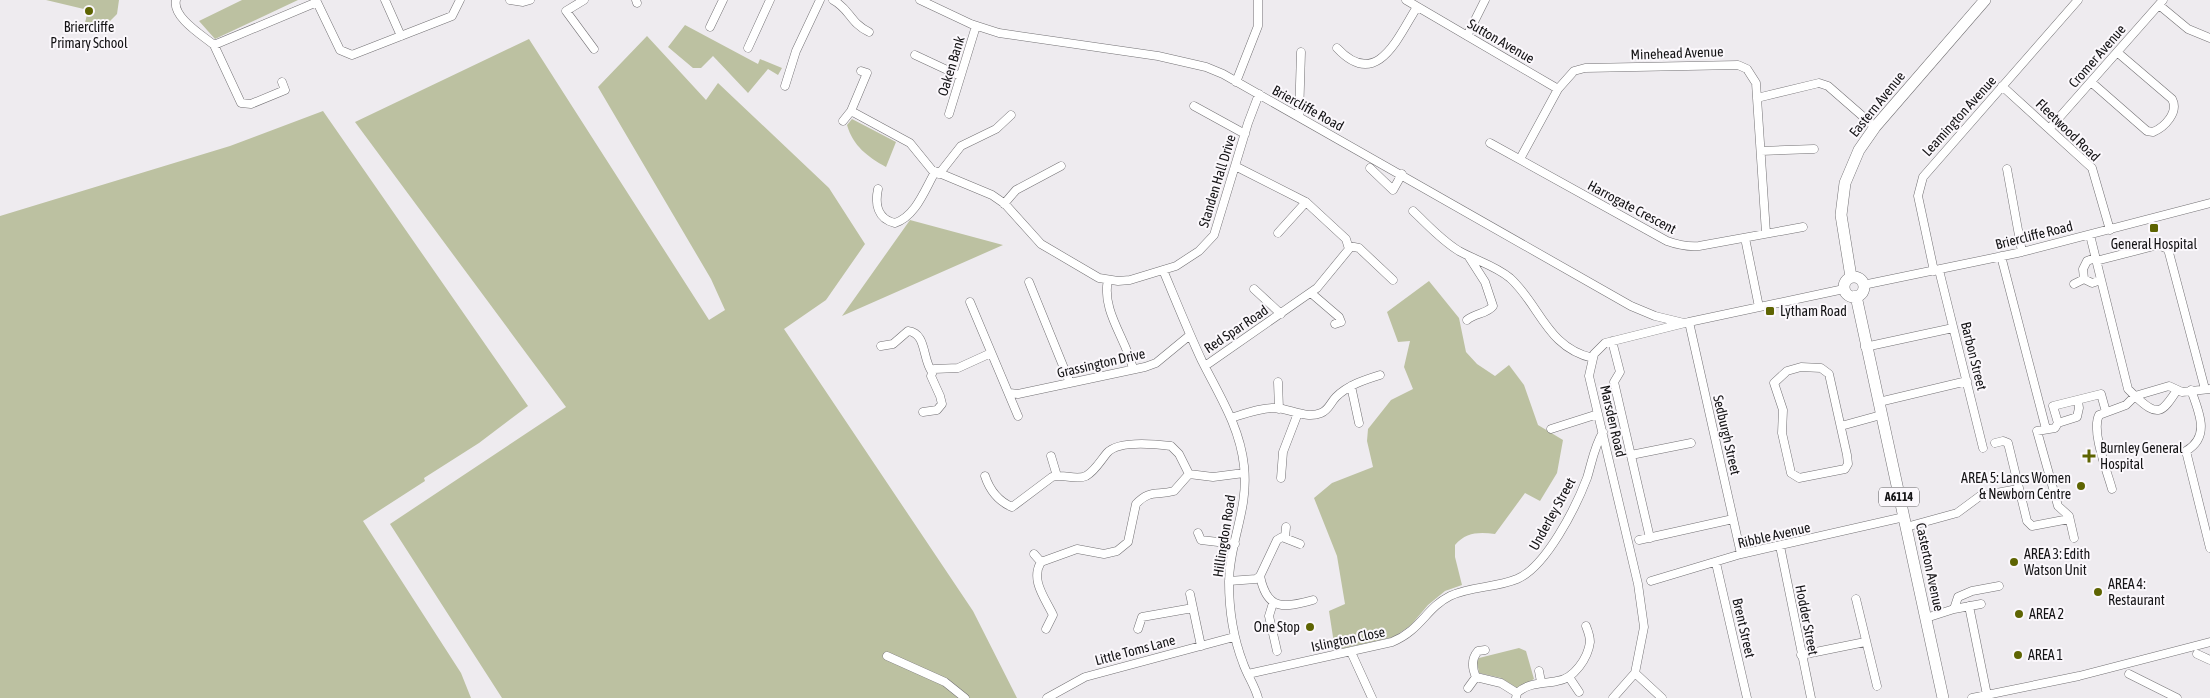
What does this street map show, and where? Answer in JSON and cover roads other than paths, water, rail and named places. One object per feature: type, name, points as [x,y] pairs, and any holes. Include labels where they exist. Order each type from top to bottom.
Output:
[{"type":"highway","name":"Eastern Avenue","points":[[1851,277],[1841,215],[1842,199],[1845,183],[1859,150],[1875,126],[1985,0]]},
{"type":"highway","points":[[1851,277],[1859,278],[1863,285],[1862,292],[1856,296],[1848,295],[1844,289],[1845,281],[1851,277]]},
{"type":"highway","name":"Casterton Avenue","points":[[1856,296],[1865,347],[1943,698]]},
{"type":"street","points":[[176,0],[175,7],[179,15],[214,45],[241,103],[252,104],[285,89]]},
{"type":"street","points":[[385,0],[400,36]]},
{"type":"street","points":[[214,45],[317,1],[340,50],[352,55],[452,16],[460,0]]},
{"type":"street","points":[[510,0],[528,1]]},
{"type":"street","points":[[584,0],[566,12],[594,49]]},
{"type":"street","points":[[710,27],[723,0]]},
{"type":"street","points":[[748,48],[770,0]]},
{"type":"street","points":[[785,86],[796,51],[820,0]]},
{"type":"street","points":[[833,0],[842,5],[853,23],[864,33]]},
{"type":"street","name":"Briercliffe Road","points":[[920,0],[976,26],[999,33],[1158,56],[1206,67],[1259,94],[1402,174],[1631,306],[1655,316],[1687,322]]},
{"type":"street","points":[[938,10],[942,0]]},
{"type":"street","points":[[1236,82],[1258,26],[1258,0]]},
{"type":"street","name":"Sutton Avenue","points":[[1406,0],[1558,89]]},
{"type":"street","points":[[1467,36],[1485,0]]},
{"type":"street","name":"Leamington Avenue","points":[[1937,271],[1920,208],[1919,186],[1928,170],[2078,0]]},
{"type":"street","points":[[2161,2],[2188,29],[2210,38]]},
{"type":"street","name":"Cromer Avenue","points":[[2050,128],[2161,2]]},
{"type":"street","points":[[1337,48],[1341,57],[1363,64],[1381,60],[1417,6]]},
{"type":"street","name":"Oaken Bank","points":[[949,114],[976,26]]},
{"type":"street","points":[[1299,117],[1301,52]]},
{"type":"street","points":[[2091,82],[2147,130],[2153,132],[2159,130],[2174,112],[2175,106],[2172,99],[2117,52]]},
{"type":"street","points":[[915,55],[960,76]]},
{"type":"street","name":"Minehead Avenue","points":[[1520,159],[1558,89],[1574,71],[1585,68],[1730,64],[1747,69],[1753,76],[1757,98],[1766,232]]},
{"type":"street","points":[[843,121],[851,111],[867,73]]},
{"type":"street","points":[[1757,98],[1820,83],[1828,86],[1875,126]]},
{"type":"street","name":"Fleetwood Road","points":[[2002,86],[2092,168],[2110,230]]},
{"type":"street","name":"Standen Hall Drive","points":[[851,111],[910,143],[937,173],[992,195],[1004,204],[1041,244],[1099,278],[1130,280],[1163,270],[1187,259],[1207,244],[1214,235],[1244,134],[1259,94]]},
{"type":"street","points":[[1194,106],[1244,134]]},
{"type":"street","points":[[878,188],[875,200],[882,216],[895,222],[902,220],[911,213],[937,173],[961,146],[984,130],[1005,123],[1011,116]]},
{"type":"street","name":"Harrogate Crescent","points":[[1490,143],[1667,241],[1688,247],[1803,227]]},
{"type":"street","points":[[1761,151],[1814,149]]},
{"type":"street","points":[[1236,166],[1306,202],[1346,239],[1349,246],[1359,248],[1385,266],[1393,280]]},
{"type":"street","points":[[1370,168],[1393,190],[1402,174]]},
{"type":"street","points":[[2007,169],[2022,252]]},
{"type":"street","points":[[1004,204],[1016,190],[1058,171]]},
{"type":"street","points":[[1278,233],[1306,202]]},
{"type":"street","name":"Briercliffe Road","points":[[1863,285],[2022,252],[2210,203]]},
{"type":"street","points":[[1413,211],[1446,242],[1510,278],[1520,289],[1543,323],[1557,338],[1575,353],[1593,358]]},
{"type":"street","points":[[1417,228],[1425,222]]},
{"type":"street","points":[[2090,235],[2128,389],[2145,406],[2161,410],[2164,409],[2177,390]]},
{"type":"street","points":[[1745,238],[1759,307]]},
{"type":"street","points":[[2084,279],[2083,270],[2087,261],[2158,245],[2168,249],[2208,389],[2182,392],[2169,386],[2135,396],[2126,405],[2099,415],[2096,422],[2112,489]]},
{"type":"street","name":"Red Spar Road","points":[[1205,366],[1311,293],[1347,252],[1349,246]]},
{"type":"street","points":[[1468,256],[1485,282],[1493,306],[1491,309],[1472,316],[1468,320]]},
{"type":"street","points":[[2001,256],[2046,429]]},
{"type":"street","name":"Hillingdon Road","points":[[1163,270],[1190,335],[1231,418],[1239,443],[1244,473],[1244,509],[1235,544],[1229,581],[1234,637],[1258,698]]},
{"type":"street","name":"Barbon Street","points":[[1937,271],[1968,381],[1983,448]]},
{"type":"street","points":[[2084,279],[2092,283],[2101,280]]},
{"type":"street","points":[[2074,284],[2084,279]]},
{"type":"street","points":[[1108,280],[1106,300],[1134,369]]},
{"type":"street","points":[[1029,282],[1036,289],[1070,383]]},
{"type":"street","name":"Briercliffe Road","points":[[1593,358],[1598,348],[1612,341],[1651,333],[1687,322],[1844,289]]},
{"type":"street","name":"Red Spar Road","points":[[1259,291],[1280,314]]},
{"type":"street","points":[[1311,293],[1330,308],[1341,322]]},
{"type":"street","points":[[970,302],[1010,393],[1018,416]]},
{"type":"street","points":[[1651,333],[1655,316]]},
{"type":"street","name":"Sedburgh Street","points":[[1687,322],[1741,554]]},
{"type":"street","points":[[1865,347],[1953,328]]},
{"type":"street","points":[[881,346],[893,344],[908,331],[915,333],[921,340],[925,359],[932,372],[942,404],[937,410],[923,412]]},
{"type":"street","name":"Grassington Drive","points":[[1010,393],[1018,394],[1070,383],[1134,369],[1156,362],[1190,335]]},
{"type":"street","points":[[1612,341],[1620,372],[1614,382],[1650,538]]},
{"type":"street","points":[[932,372],[940,368],[966,366],[991,353]]},
{"type":"street","name":"Marsden Road","points":[[1593,358],[1589,376],[1638,584],[1644,627],[1635,673]]},
{"type":"street","points":[[1794,368],[1821,368],[1826,370],[1831,379],[1841,426],[1848,464],[1845,470],[1799,478],[1794,476],[1789,467],[1782,433],[1783,410],[1774,384],[1778,378],[1794,368]]},
{"type":"street","points":[[1231,418],[1270,408],[1309,416],[1323,413],[1328,410],[1334,399],[1351,386],[1372,381],[1380,375]]},
{"type":"street","points":[[1878,402],[1968,381]]},
{"type":"street","points":[[1278,382],[1280,409]]},
{"type":"street","points":[[1351,386],[1359,423]]},
{"type":"street","points":[[2192,390],[2204,429],[2203,438],[2194,447],[2186,451],[2210,548]]},
{"type":"street","points":[[2058,423],[2053,406],[2101,394],[2106,412]]},
{"type":"street","points":[[2074,538],[2069,519],[2058,506],[2037,431],[2055,428],[2058,423],[2077,417],[2078,401]]},
{"type":"street","points":[[1281,478],[1283,452],[1298,413]]},
{"type":"street","points":[[1550,429],[1598,414]]},
{"type":"street","points":[[1841,426],[1881,415]]},
{"type":"street","name":"Underley Street","points":[[1440,602],[1458,593],[1517,579],[1535,566],[1548,550],[1573,507],[1586,479],[1596,444],[1603,432]]},
{"type":"street","points":[[1995,443],[2003,441],[2008,443],[2027,521],[2032,526],[2069,519]]},
{"type":"street","points":[[1632,455],[1691,443]]},
{"type":"street","points":[[1012,507],[1057,476],[1073,478],[1088,475],[1112,447],[1123,444],[1171,446],[1179,454],[1188,474]]},
{"type":"street","points":[[1052,456],[1057,476]]},
{"type":"street","points":[[1188,474],[1213,477],[1244,473]]},
{"type":"street","points":[[1046,629],[1058,616],[1037,583],[1036,576],[1042,562],[1082,544],[1104,554],[1117,551],[1128,542],[1136,504],[1152,493],[1174,491],[1188,474]]},
{"type":"street","points":[[985,476],[989,488],[995,495],[1012,507]]},
{"type":"street","name":"Ribble Avenue","points":[[1651,581],[1741,554],[1957,513],[1980,496],[2018,489]]},
{"type":"street","points":[[1012,507],[1012,517]]},
{"type":"street","points":[[1638,540],[1733,519]]},
{"type":"street","points":[[1285,537],[1286,527]]},
{"type":"street","points":[[1229,581],[1256,579],[1260,576],[1277,540],[1285,537],[1300,544]]},
{"type":"street","points":[[1199,540],[1235,544]]},
{"type":"street","name":"Hodder Street","points":[[1780,546],[1811,698]]},
{"type":"street","points":[[1034,554],[1042,562]]},
{"type":"street","name":"Brent Street","points":[[1716,563],[1747,698]]},
{"type":"street","points":[[1260,576],[1264,592],[1273,603],[1287,606],[1313,600]]},
{"type":"street","points":[[1954,609],[1958,597],[1972,591],[1999,586]]},
{"type":"street","points":[[1190,594],[1201,646]]},
{"type":"street","points":[[1856,599],[1877,686]]},
{"type":"street","name":"Islington Close","points":[[1248,674],[1392,642],[1409,634],[1440,602]]},
{"type":"street","points":[[1266,645],[1276,647],[1269,616],[1273,603]]},
{"type":"street","points":[[1926,618],[1954,609],[1981,604]]},
{"type":"street","points":[[1969,606],[1987,695]]},
{"type":"street","points":[[1138,629],[1142,619],[1151,614],[1193,608]]},
{"type":"street","points":[[1134,614],[1142,619]]},
{"type":"street","points":[[1476,677],[1501,683],[1516,696],[1528,686],[1541,682],[1558,681],[1569,677],[1585,658],[1590,638],[1586,626]]},
{"type":"street","name":"Little Toms Lane","points":[[1047,698],[1085,677],[1234,637]]},
{"type":"street","points":[[1590,638],[1598,637]]},
{"type":"street","points":[[1801,655],[1865,642]]},
{"type":"street","points":[[1972,698],[2079,676],[2210,642]]},
{"type":"street","points":[[1476,677],[1472,664],[1474,656],[1478,651],[1484,650]]},
{"type":"street","points":[[1351,652],[1372,698]]},
{"type":"street","points":[[2197,654],[2210,660]]},
{"type":"street","points":[[887,656],[945,682],[965,698]]},
{"type":"street","points":[[1539,671],[1541,682]]},
{"type":"street","points":[[1613,698],[1635,673],[1662,698]]},
{"type":"street","points":[[2129,674],[2176,698]]},
{"type":"street","points":[[1468,688],[1476,677]]},
{"type":"street","points":[[1569,677],[1579,692]]},
{"type":"place","name":"Briercliffe Primary School","points":[[89,11]]},
{"type":"place","name":"General Hospital","points":[[2154,228]]},
{"type":"place","name":"Lytham Road","points":[[1770,311]]},
{"type":"place","name":"Burnley General Hospital","points":[[2089,456]]},
{"type":"place","name":"AREA 5: Lancs Women & Newborn Centre","points":[[2081,486]]},
{"type":"place","name":"AREA 3: Edith Watson Unit","points":[[2014,562]]},
{"type":"place","name":"AREA 4: Restaurant","points":[[2098,592]]},
{"type":"place","name":"AREA 2","points":[[2019,614]]},
{"type":"place","name":"One Stop","points":[[1310,627]]},
{"type":"place","name":"AREA 1","points":[[2018,655]]}]
